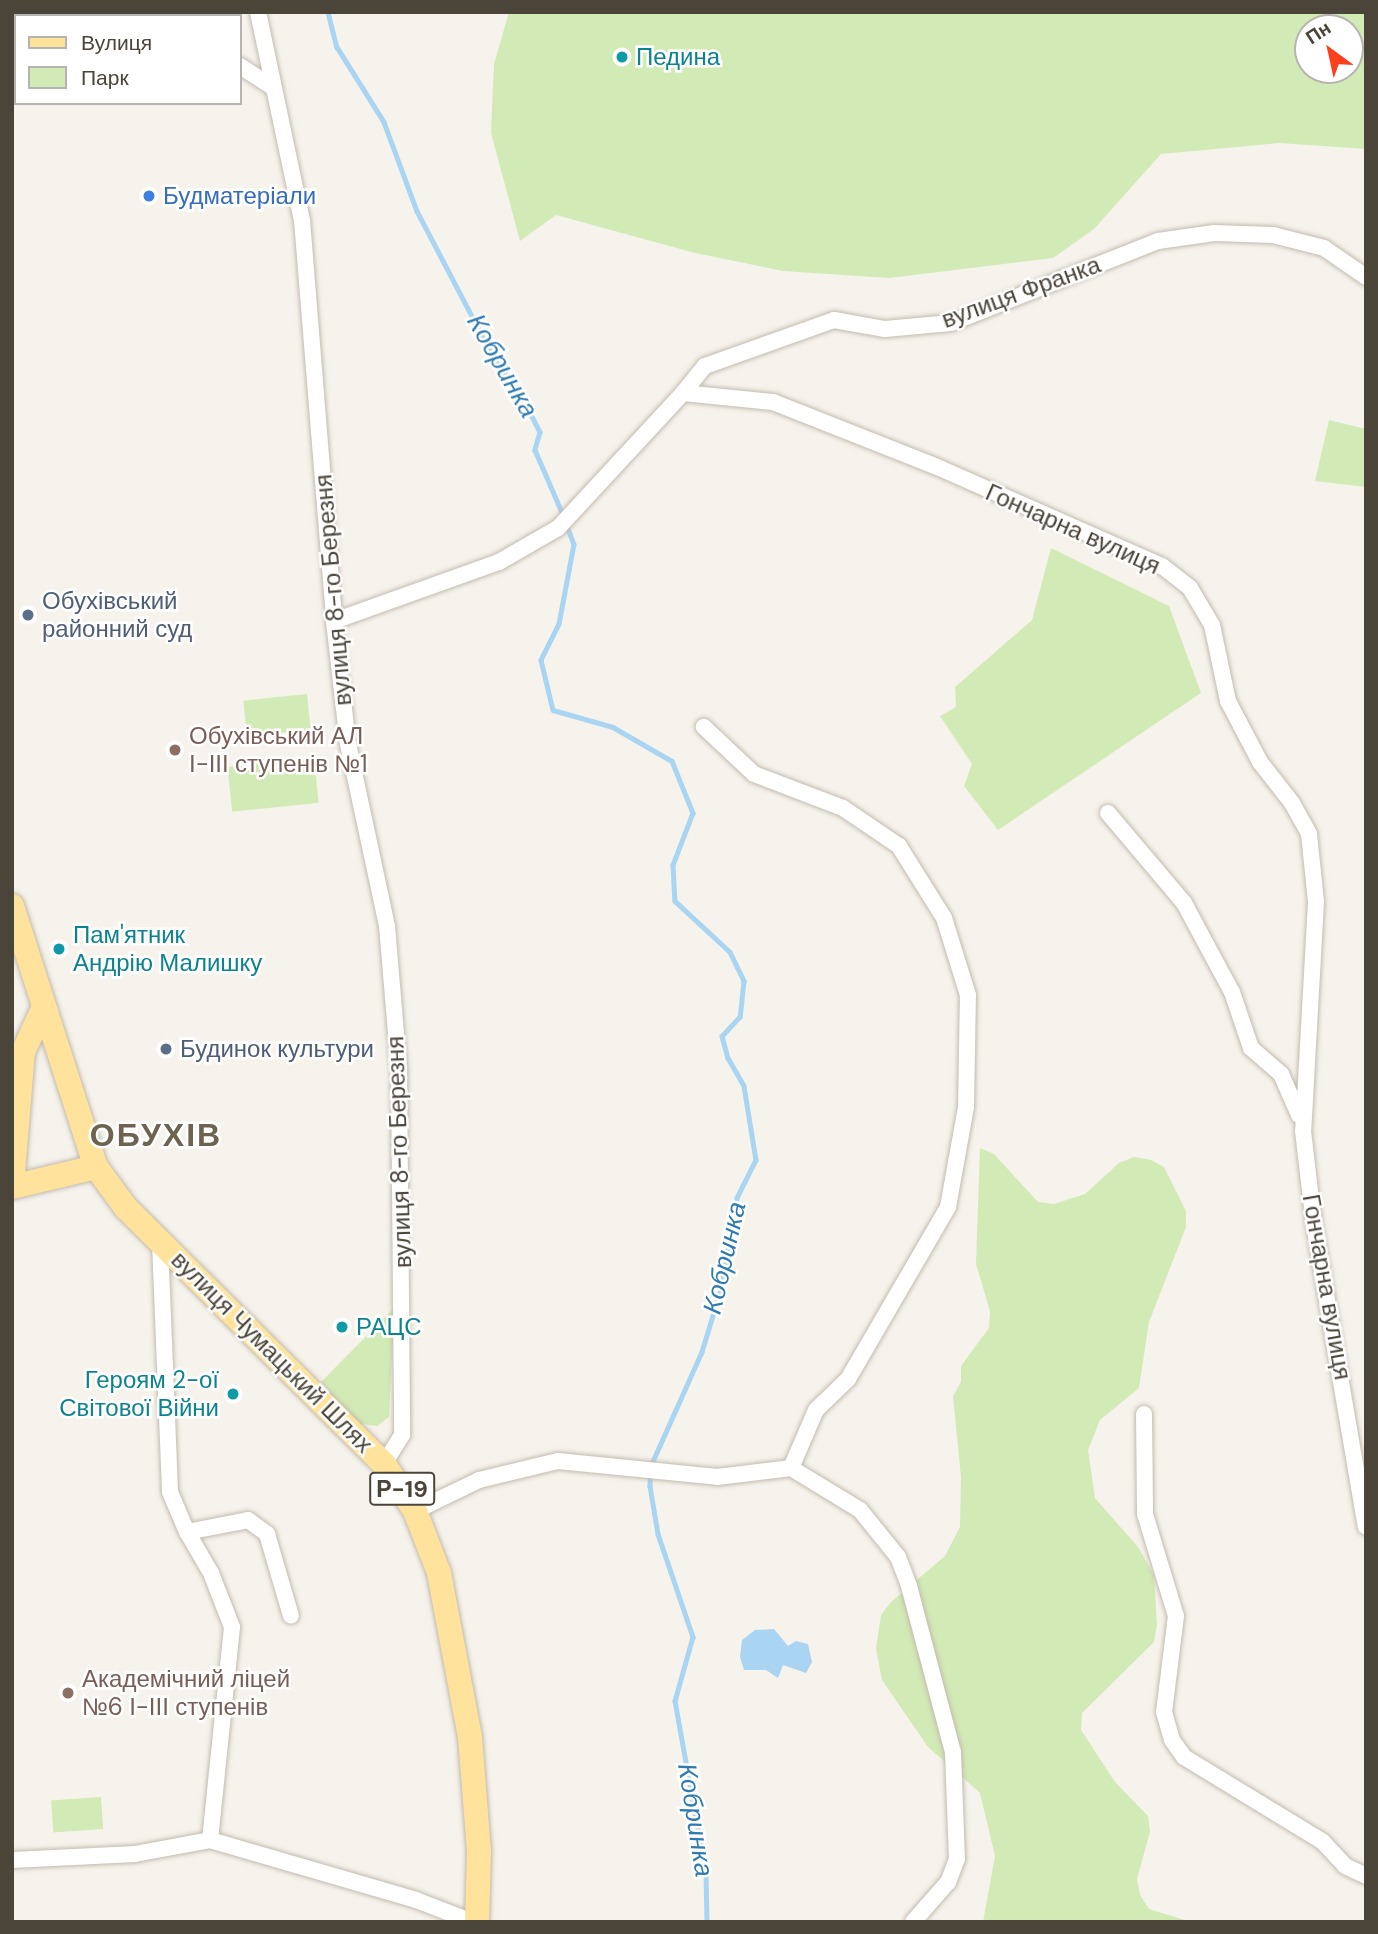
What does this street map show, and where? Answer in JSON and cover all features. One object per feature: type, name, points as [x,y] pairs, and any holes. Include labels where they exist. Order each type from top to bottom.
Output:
[{"type":"main road","name":"вулиця Чумацький Шлях","points":[[12,906],[96,1167],[126,1208],[384,1464],[415,1511],[439,1573],[470,1737],[479,1852],[475,1922]]},
{"type":"main road","points":[[44,1007],[23,1052],[12,1186],[96,1167]]},
{"type":"street","name":"вулиця 8-го Березня","points":[[258,12],[302,220],[334,621],[348,744],[387,926],[403,1112],[402,1435],[384,1464]]},
{"type":"street","points":[[242,67],[274,88]]},
{"type":"street","name":"вулиця Франка","points":[[683,394],[705,366],[834,320],[885,329],[951,323],[1158,241],[1214,233],[1273,234],[1324,248],[1366,277]]},
{"type":"street","points":[[334,621],[499,562],[558,528],[683,394]]},
{"type":"street","name":"Гончарна вулиця","points":[[683,394],[773,402],[935,466],[1162,566],[1190,588],[1212,625],[1228,701],[1260,762],[1292,803],[1309,834],[1316,902],[1303,1131]]},
{"type":"street","points":[[704,727],[754,774],[843,808],[899,846],[944,918],[968,995],[966,1107],[948,1207],[848,1380],[816,1410],[791,1468]]},
{"type":"street","name":"Гончарна вулиця","points":[[1108,813],[1184,903],[1232,992],[1239,1023],[1251,1048],[1281,1074],[1293,1091],[1303,1131],[1314,1224],[1366,1527]]},
{"type":"street","points":[[160,1242],[170,1492],[187,1532],[211,1573],[232,1627],[210,1840]]},
{"type":"street","points":[[1144,1414],[1145,1514],[1176,1616],[1164,1712],[1172,1740],[1184,1757],[1323,1842],[1345,1866],[1366,1876]]},
{"type":"street","points":[[415,1511],[479,1480],[518,1467],[558,1461],[717,1477],[791,1468],[860,1510],[898,1557],[909,1586],[953,1752],[957,1859],[948,1882],[912,1922]]},
{"type":"street","points":[[187,1532],[248,1520],[267,1534],[291,1616]]},
{"type":"street","points":[[12,1860],[135,1854],[210,1840],[416,1900],[475,1922]]},
{"type":"green space","points":[[509,12],[1366,12],[1366,149],[1279,143],[1161,154],[1094,229],[1053,258],[889,278],[783,271],[695,253],[556,215],[520,241],[491,133],[494,64]]},
{"type":"green space","points":[[1329,420],[1366,429],[1366,487],[1315,481]]},
{"type":"green space","points":[[1051,548],[1169,606],[1201,693],[998,830],[964,786],[972,764],[940,716],[956,707],[955,687],[1032,620]]},
{"type":"green space","points":[[307,694],[311,730],[247,736],[243,701]]},
{"type":"green space","points":[[314,758],[319,803],[232,812],[227,767]]},
{"type":"green space","points":[[980,1148],[994,1154],[1038,1202],[1054,1204],[1085,1194],[1119,1163],[1134,1157],[1151,1160],[1164,1167],[1186,1211],[1186,1227],[1149,1322],[1139,1388],[1100,1420],[1088,1450],[1095,1498],[1138,1547],[1154,1575],[1157,1625],[1154,1642],[1082,1713],[1081,1730],[1115,1782],[1148,1816],[1150,1832],[1137,1879],[1140,1895],[1149,1909],[1191,1922],[983,1922],[995,1856],[980,1793],[928,1747],[882,1680],[876,1648],[881,1615],[891,1602],[945,1556],[960,1527],[961,1477],[953,1396],[961,1382],[961,1366],[989,1328],[990,1311],[976,1264]]},
{"type":"green space","points":[[394,1308],[389,1417],[377,1426],[361,1424],[318,1385]]},
{"type":"green space","points":[[101,1797],[103,1829],[53,1832],[51,1800]]},
{"type":"water","points":[[774,1629],[788,1646],[796,1641],[808,1644],[812,1662],[806,1673],[783,1665],[778,1678],[766,1670],[744,1670],[740,1657],[742,1640],[755,1630]]},
{"type":"waterway","name":"Кобринка","points":[[328,12],[337,47],[384,122],[417,211],[495,360],[520,393],[540,432],[535,450],[564,517]]},
{"type":"waterway","name":"Кобринка","points":[[567,526],[574,544],[559,624],[541,660],[553,710],[613,727],[672,761],[693,813],[673,865],[675,901],[730,952],[744,981],[740,1017],[722,1036],[728,1058],[744,1086],[756,1160],[737,1198],[722,1286],[702,1352],[651,1466],[650,1486],[658,1534],[693,1637],[675,1701],[706,1873],[707,1922]]},
{"type":"place","name":"Педина","points":[[622,57]]},
{"type":"place","name":"Будматеріали","points":[[149,196]]},
{"type":"place","name":"Обухівський районний суд","points":[[28,615]]},
{"type":"place","name":"Обухівський АЛ І-ІІІ ступенів №1","points":[[175,750]]},
{"type":"place","name":"Пам'ятник Андрію Малишку","points":[[59,949]]},
{"type":"place","name":"Будинок культури","points":[[166,1049]]},
{"type":"place","name":"РАЦС","points":[[342,1327]]},
{"type":"place","name":"Героям 2-ої Світової Війни","points":[[233,1394]]},
{"type":"place","name":"Академічний ліцей №6 І-ІІІ ступенів","points":[[68,1693]]},
{"type":"district","name":"ОБУХІВ","points":[[156,1135]]}]
